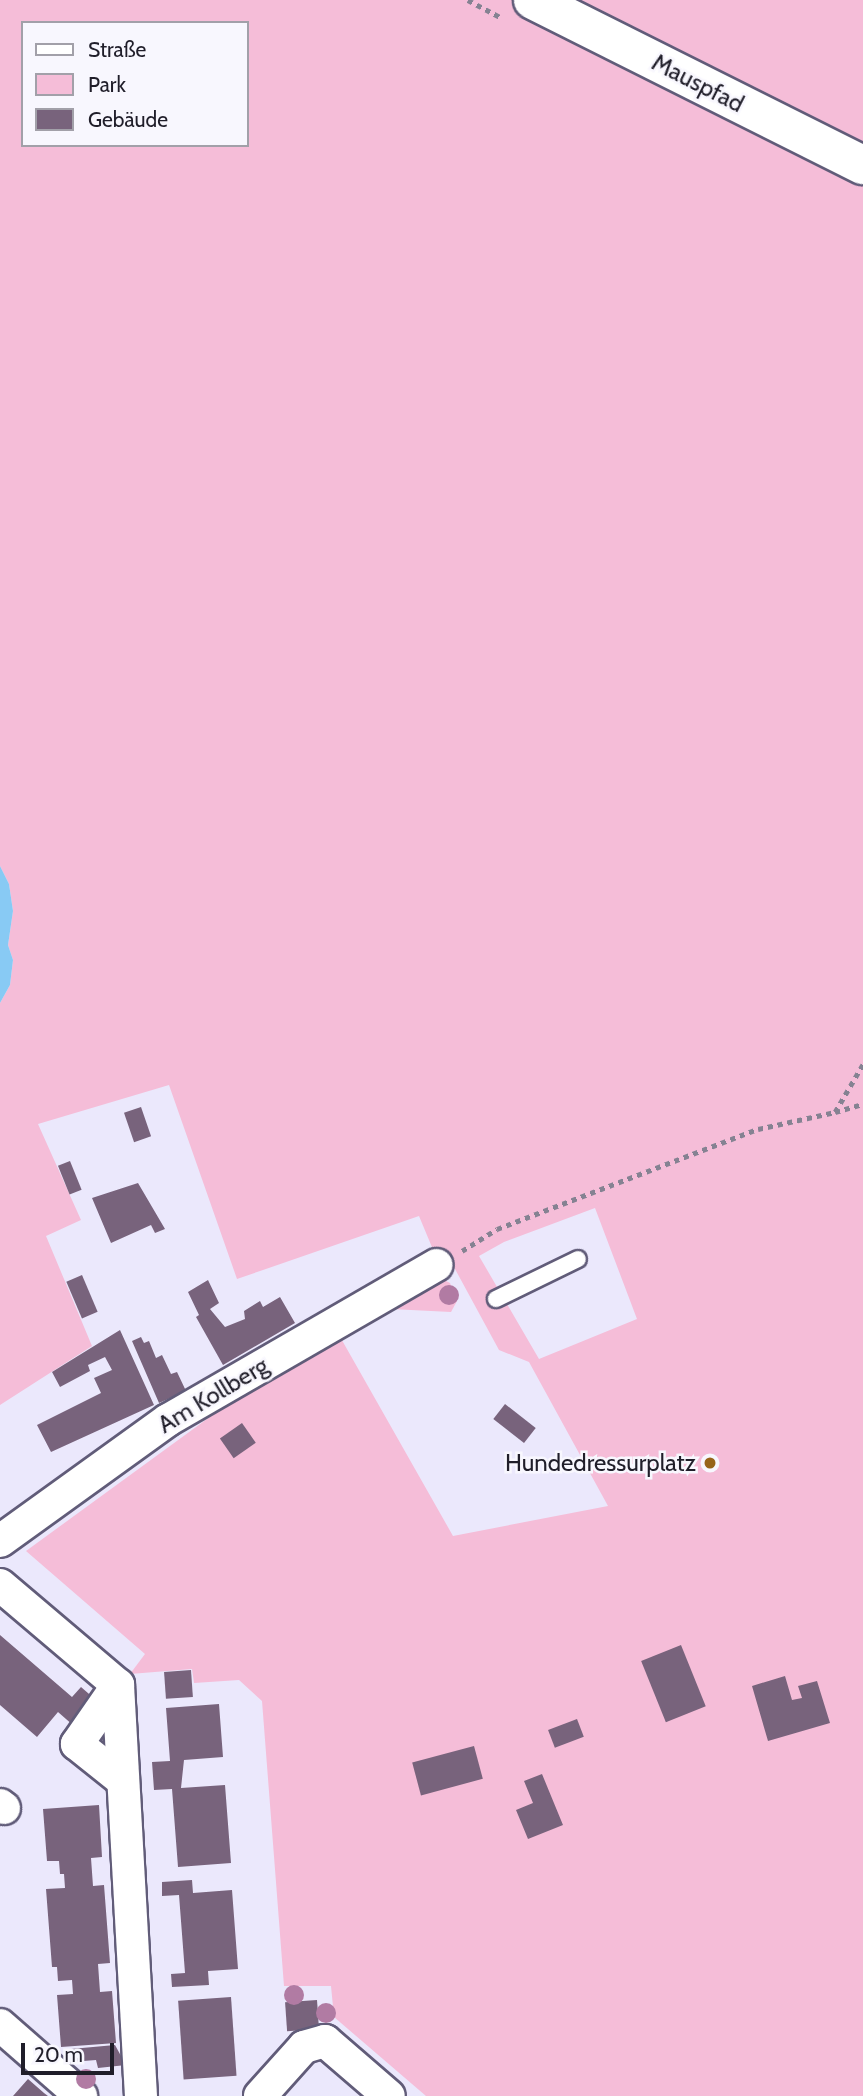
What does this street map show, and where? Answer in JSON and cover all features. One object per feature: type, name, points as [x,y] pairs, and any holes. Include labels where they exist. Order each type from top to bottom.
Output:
[{"type":"street","name":"Mauspfad","points":[[533,0],[863,165]]},
{"type":"street","name":"Am Kollberg","points":[[0,1541],[168,1420],[437,1265]]},
{"type":"street","points":[[0,1585],[118,1685],[121,1779],[141,2096]]},
{"type":"street","points":[[118,1685],[77,1744],[121,1779]]},
{"type":"street","points":[[0,2025],[81,2096]]},
{"type":"street","points":[[260,2096],[304,2047],[325,2041],[389,2096]]},
{"type":"lane","points":[[496,1299],[578,1259]]},
{"type":"path","points":[[835,1112],[863,1064]]},
{"type":"path","points":[[437,1265],[497,1229],[758,1129],[863,1104]]},
{"type":"green space","points":[[0,0],[863,0],[863,2096],[426,2096],[334,2017],[331,1986],[284,1986],[262,1701],[239,1680],[194,1683],[192,1669],[130,1674],[145,1654],[26,1551],[266,1376],[339,1335],[453,1536],[608,1506],[529,1362],[499,1350],[455,1269],[434,1252],[419,1216],[237,1279],[169,1085],[38,1124],[81,1220],[46,1236],[92,1346],[0,1405],[0,1003],[10,985],[13,960],[8,945],[13,911],[9,884],[0,866]],"holes":[[[595,1208],[637,1319],[539,1359],[479,1256],[504,1242]]]},
{"type":"green space","points":[[440,1278],[450,1283],[457,1301],[451,1312],[391,1309]]},
{"type":"water","points":[[0,866],[9,884],[13,911],[8,945],[13,960],[10,985],[0,1003]]},
{"type":"building","points":[[141,1107],[151,1136],[134,1142],[124,1113]]},
{"type":"building","points":[[70,1161],[82,1190],[70,1195],[58,1166]]},
{"type":"building","points":[[138,1183],[165,1229],[155,1233],[151,1225],[111,1243],[92,1198]]},
{"type":"building","points":[[82,1275],[98,1312],[82,1318],[66,1282]]},
{"type":"building","points":[[208,1280],[219,1303],[210,1309],[225,1327],[245,1319],[244,1311],[260,1301],[263,1307],[280,1297],[295,1323],[223,1365],[196,1317],[199,1315],[188,1292]]},
{"type":"building","points":[[120,1330],[154,1405],[51,1452],[37,1425],[101,1393],[94,1378],[112,1370],[105,1357],[88,1365],[90,1371],[60,1387],[52,1372]]},
{"type":"building","points":[[141,1337],[144,1343],[149,1341],[156,1358],[162,1355],[171,1374],[177,1372],[186,1391],[159,1403],[132,1341]]},
{"type":"building","points":[[505,1404],[536,1428],[524,1443],[493,1419]]},
{"type":"building","points":[[242,1423],[256,1443],[234,1458],[220,1438]]},
{"type":"building","points":[[0,1635],[72,1697],[81,1687],[96,1700],[74,1726],[58,1712],[37,1737],[0,1705]]},
{"type":"building","points":[[681,1645],[706,1706],[666,1722],[641,1661]]},
{"type":"building","points":[[191,1670],[193,1697],[166,1699],[164,1672]]},
{"type":"building","points":[[785,1676],[792,1700],[802,1698],[798,1686],[817,1681],[830,1723],[768,1741],[752,1686]]},
{"type":"building","points":[[219,1704],[223,1757],[184,1760],[181,1788],[225,1785],[231,1863],[178,1867],[172,1789],[154,1790],[152,1762],[170,1761],[166,1708]]},
{"type":"building","points":[[577,1719],[584,1737],[555,1748],[548,1730]]},
{"type":"building","points":[[474,1746],[483,1779],[421,1795],[412,1763]]},
{"type":"building","points":[[542,1774],[563,1825],[528,1839],[516,1810],[533,1803],[524,1781]]},
{"type":"building","points":[[99,1805],[102,1857],[91,1858],[93,1886],[104,1885],[110,1963],[98,1964],[100,1992],[112,1991],[116,2043],[61,2047],[57,1995],[73,1994],[72,1980],[58,1981],[57,1967],[52,1967],[46,1889],[65,1888],[64,1874],[60,1874],[59,1861],[47,1861],[43,1809]]},
{"type":"building","points":[[192,1880],[193,1893],[232,1890],[238,1969],[208,1971],[209,1985],[172,1987],[171,1974],[185,1973],[179,1895],[162,1896],[162,1882]]},
{"type":"building","points":[[231,1997],[237,2076],[184,2080],[178,2001]]},
{"type":"building","points":[[317,2000],[319,2029],[287,2031],[285,2002]]},
{"type":"building","points":[[115,2045],[126,2065],[98,2068],[96,2060],[71,2062],[71,2049]]},
{"type":"building","points":[[28,2079],[44,2093],[48,2096],[13,2096]]},
{"type":"place","name":"Hundedressurplatz","points":[[710,1463]]}]
